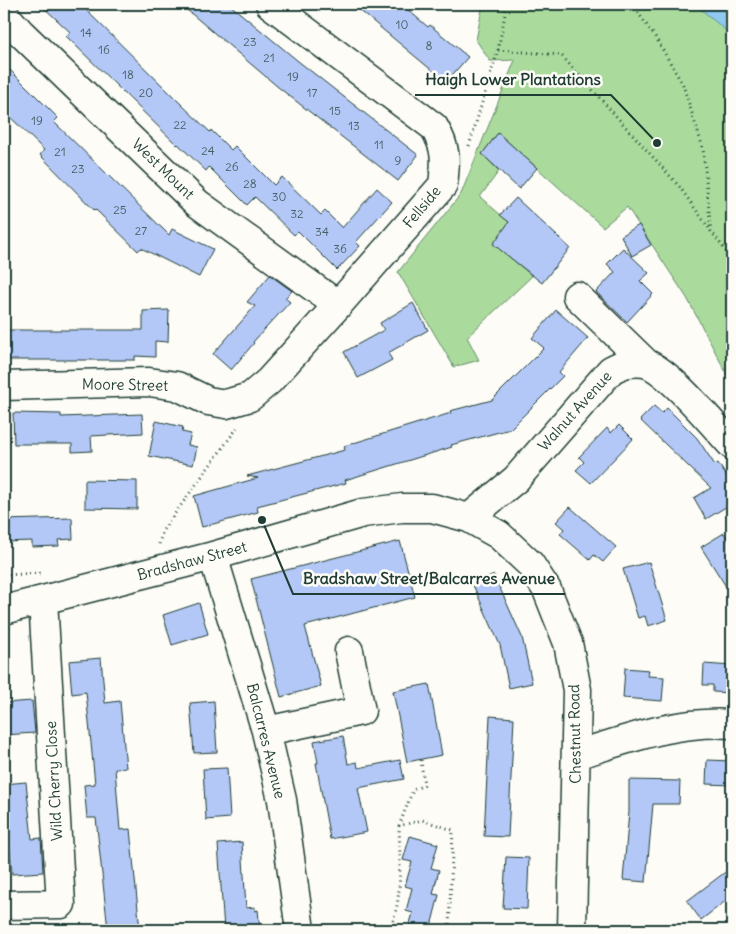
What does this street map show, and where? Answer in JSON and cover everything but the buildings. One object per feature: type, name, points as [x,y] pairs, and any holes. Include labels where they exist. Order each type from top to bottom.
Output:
[{"type":"street","name":"Fellside","points":[[242,400],[250,397],[269,382],[443,185],[446,162],[442,140],[434,127],[272,4]]},
{"type":"street","name":"West Mount","points":[[4,14],[28,40],[197,203],[338,305]]},
{"type":"street","points":[[576,296],[646,363],[666,375],[732,445]]},
{"type":"street","name":"Walnut Avenue","points":[[469,518],[516,479],[611,370],[625,362],[646,363]]},
{"type":"street","name":"Moore Street","points":[[4,386],[149,382],[177,386],[208,400],[226,404],[242,400]]},
{"type":"street","name":"Bradshaw Street","points":[[4,610],[213,556],[363,513],[402,508],[432,508],[469,518]]},
{"type":"street","name":"Chestnut Road","points":[[469,518],[499,535],[530,564],[547,590],[568,643],[576,690],[572,930]]},
{"type":"street","name":"Balcarres Avenue","points":[[213,556],[266,731],[282,800],[300,930]]},
{"type":"street","name":"Wild Cherry Close","points":[[4,905],[61,904],[43,600]]},
{"type":"street","points":[[266,731],[361,711],[348,651]]},
{"type":"street","points":[[576,755],[668,727],[713,723],[732,724]]},
{"type":"path","points":[[470,144],[498,50],[507,4]]},
{"type":"path","points":[[632,4],[656,38],[683,85],[703,148],[712,231]]},
{"type":"path","points":[[498,50],[561,55],[679,186],[732,259]]},
{"type":"path","points":[[151,572],[163,530],[238,427],[242,400]]},
{"type":"path","points":[[389,930],[397,912],[400,853],[399,826],[413,790],[424,785],[421,760]]},
{"type":"path","points":[[399,826],[422,820],[453,830],[449,930]]},
{"type":"green space","points":[[483,4],[732,4],[732,384],[687,298],[627,207],[603,227],[498,133],[482,154],[499,171],[480,197],[509,222],[494,244],[532,276],[467,337],[479,360],[454,367],[398,272],[461,194],[515,60],[490,61],[476,40]]},
{"type":"water","points":[[695,4],[732,4],[732,36]]},
{"type":"place","name":"Haigh Lower Plantations","points":[[657,143]]},
{"type":"place","name":"Bradshaw Street/Balcarres Avenue","points":[[262,520]]}]
